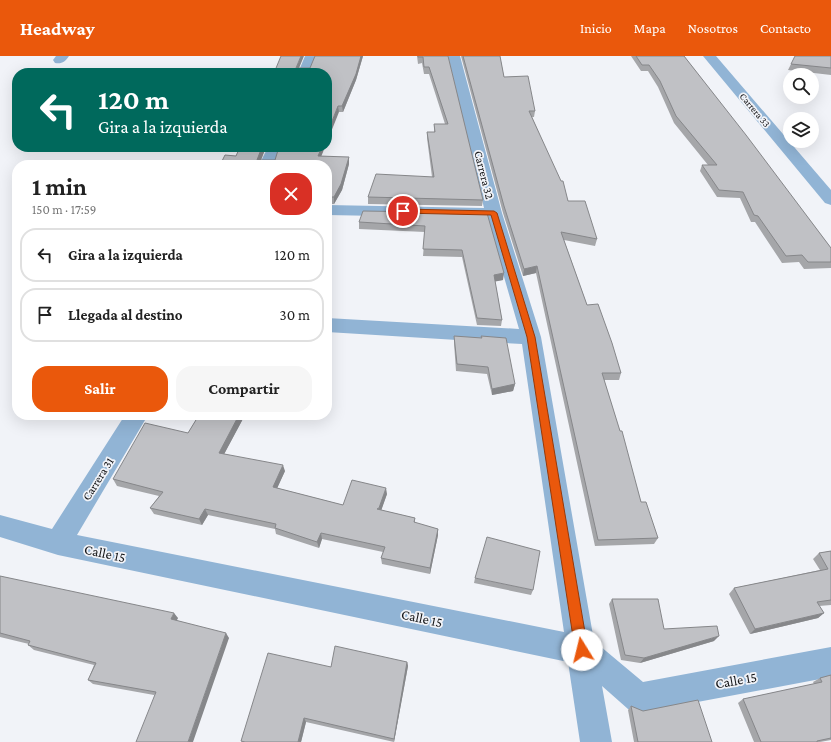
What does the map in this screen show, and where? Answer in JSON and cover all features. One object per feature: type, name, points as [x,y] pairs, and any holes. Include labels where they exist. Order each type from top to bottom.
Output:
[{"type":"street","points":[[306,68],[311,56]]},
{"type":"street","name":"Carrera 32","points":[[454,56],[494,213],[531,337],[596,742]]},
{"type":"street","name":"Carrera 33","points":[[709,56],[831,200]]},
{"type":"street","points":[[332,210],[494,213]]},
{"type":"street","points":[[332,325],[531,337]]},
{"type":"street","name":"Carrera 31","points":[[58,543],[134,420]]},
{"type":"street","name":"Calle 15","points":[[0,526],[58,543],[582,650],[639,698],[831,662]]},
{"type":"building","points":[[281,56],[301,56],[296,68],[276,68]]},
{"type":"building","points":[[315,56],[361,56],[356,74],[342,106],[338,106],[332,121],[332,68],[310,68]]},
{"type":"building","points":[[418,56],[448,56],[483,200],[368,197],[376,174],[434,177],[427,132],[435,132],[434,124],[448,124],[429,67],[424,67],[423,57]]},
{"type":"building","points":[[463,56],[500,56],[504,77],[528,76],[535,111],[529,111],[561,181],[563,181],[568,201],[585,201],[597,239],[561,232],[587,305],[598,304],[612,343],[621,373],[602,373],[620,431],[622,431],[641,502],[646,502],[658,538],[598,540],[537,266],[524,269],[504,206]]},
{"type":"building","points":[[636,56],[684,56],[746,135],[831,248],[831,262],[808,262],[802,255],[786,256],[758,216],[754,215],[743,192],[719,190],[702,165],[717,165],[676,116],[660,81],[649,65],[642,65]]},
{"type":"building","points":[[795,56],[831,56],[831,68],[791,64]]},
{"type":"building","points":[[238,152],[260,152],[257,160],[222,160],[225,155],[236,156]]},
{"type":"building","points":[[277,152],[320,152],[318,156],[349,157],[341,184],[334,197],[332,197],[332,160],[275,160]]},
{"type":"building","points":[[363,211],[487,213],[504,273],[494,275],[502,320],[477,318],[462,250],[423,249],[425,226],[359,222]]},
{"type":"building","points":[[454,336],[506,338],[515,384],[492,389],[488,367],[457,364]]},
{"type":"building","points":[[196,420],[236,420],[219,453],[283,465],[273,487],[343,505],[352,480],[386,488],[379,508],[377,509],[415,518],[414,522],[438,529],[430,568],[381,558],[385,547],[321,533],[317,542],[275,528],[276,524],[205,509],[199,519],[150,508],[163,492],[113,479],[145,423],[188,433]]},
{"type":"building","points":[[487,537],[540,551],[533,590],[475,578]]},
{"type":"building","points":[[831,551],[831,600],[817,602],[824,613],[755,629],[734,588],[828,569],[819,553]]},
{"type":"building","points":[[0,576],[174,613],[171,619],[226,633],[188,742],[136,742],[156,692],[88,680],[96,663],[28,645],[30,641],[0,633]]},
{"type":"building","points":[[612,599],[658,599],[664,629],[717,626],[719,636],[644,658],[625,655]]},
{"type":"building","points":[[335,646],[407,662],[394,739],[304,718],[298,742],[241,741],[268,653],[331,667]]},
{"type":"building","points":[[831,675],[831,738],[817,742],[761,742],[743,699],[822,682],[820,678]]},
{"type":"building","points":[[698,700],[712,742],[638,742],[631,706],[643,711]]},
{"type":"route","points":[[403,211],[494,213],[531,337],[582,650]]}]
